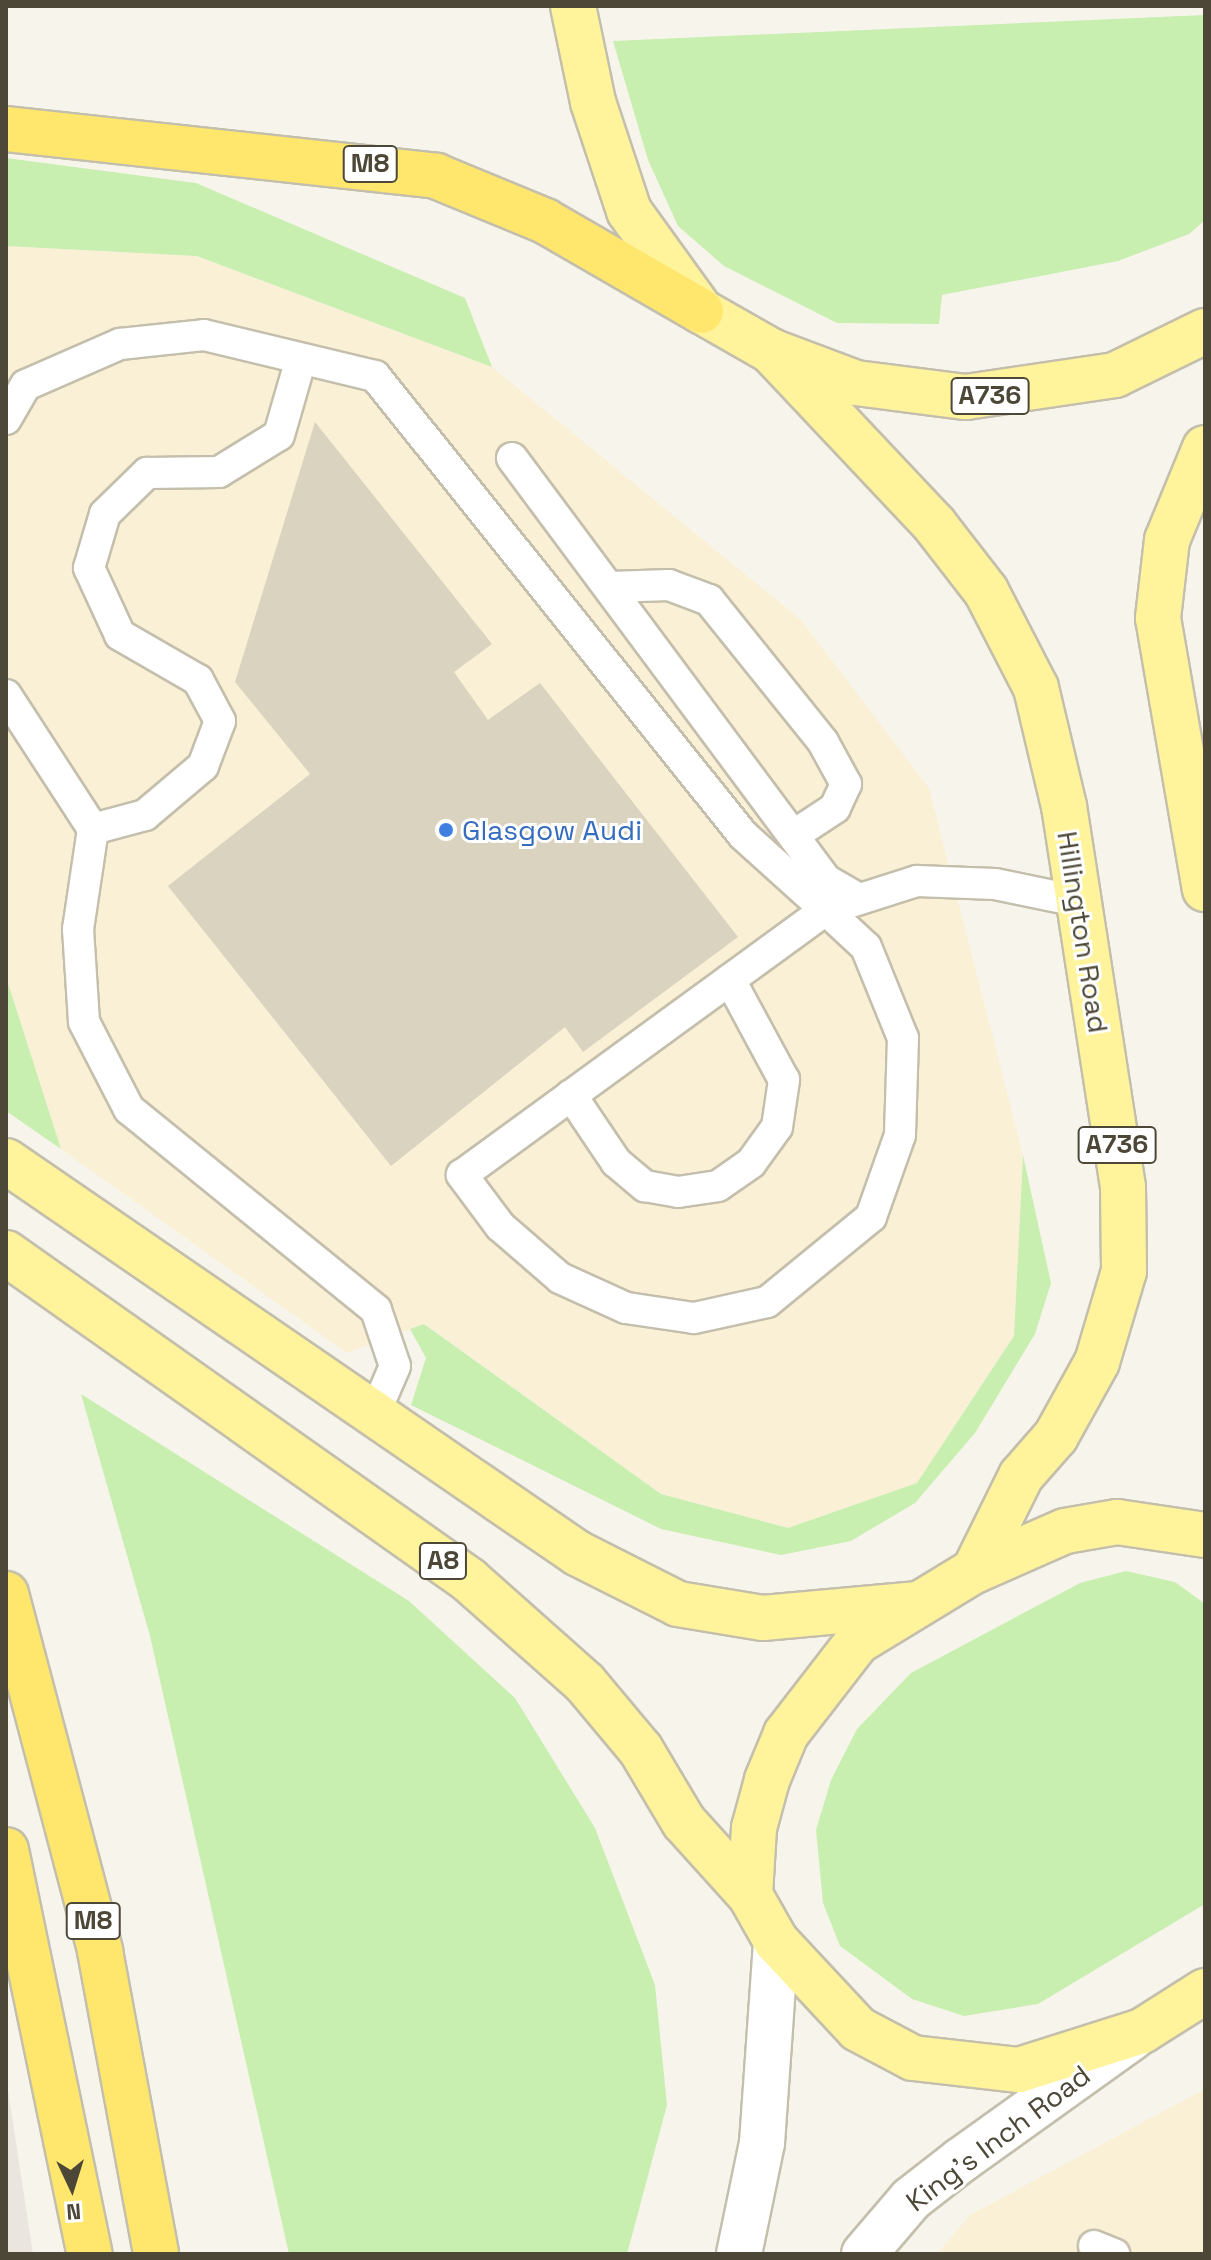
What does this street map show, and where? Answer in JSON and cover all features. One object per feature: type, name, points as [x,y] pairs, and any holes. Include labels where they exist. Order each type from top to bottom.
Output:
[{"type":"highway","name":"M8","points":[[6,129],[436,176],[545,221],[701,311]]},
{"type":"highway","name":"M8","points":[[6,1594],[100,1951],[156,2254]]},
{"type":"highway","name":"M8","points":[[6,1850],[90,2254]]},
{"type":"main road","name":"A736","points":[[573,6],[596,114],[629,211],[701,311],[771,351],[856,383],[966,397],[1115,375],[1205,331]]},
{"type":"main road","name":"Hillington Road","points":[[771,351],[952,545],[1018,646],[1051,739],[1123,1187],[1124,1271],[1097,1362],[1056,1436],[1021,1476],[974,1571]]},
{"type":"main road","points":[[1205,448],[1167,540],[1158,618],[1205,889]]},
{"type":"main road","points":[[6,1161],[135,1246],[374,1415],[577,1553],[678,1604],[763,1618],[918,1604]]},
{"type":"main road","name":"A8","points":[[6,1253],[469,1580],[585,1683],[641,1750],[684,1822],[750,1895]]},
{"type":"main road","points":[[1205,1535],[1117,1522],[1065,1531],[974,1571],[857,1642],[786,1734],[754,1828],[750,1895],[776,1941],[858,2029],[913,2058],[1019,2070],[1170,2021],[1205,1991]]},
{"type":"street","points":[[739,2254],[762,2143],[776,1941]]},
{"type":"street","name":"King's Inch Road","points":[[864,2254],[911,2199],[961,2160],[1170,2021]]},
{"type":"lane","points":[[6,419],[26,385],[120,344],[204,335],[375,376],[743,835],[826,910],[866,947],[903,1038],[900,1135],[871,1217],[818,1267],[767,1302],[694,1318],[626,1308],[560,1278],[500,1226],[462,1175],[826,910],[917,881],[995,884],[1077,901]]},
{"type":"lane","points":[[93,829],[145,815],[203,766],[220,721],[198,680],[120,635],[89,568],[105,514],[147,473],[219,472],[279,435],[301,359]]},
{"type":"lane","points":[[512,458],[797,833],[826,880],[859,899]]},
{"type":"lane","points":[[611,587],[669,585],[709,600],[823,742],[846,784],[835,808],[797,833]]},
{"type":"lane","points":[[6,695],[93,829],[78,929],[84,1022],[129,1109],[376,1310],[395,1366],[374,1415]]},
{"type":"lane","points":[[571,1095],[616,1162],[645,1186],[678,1192],[718,1186],[751,1163],[777,1127],[784,1080],[730,980]]},
{"type":"shaded area","points":[[6,246],[197,256],[492,367],[801,620],[929,788],[1023,1155],[1014,1336],[917,1483],[788,1528],[661,1494],[425,1324],[347,1353],[61,1149],[6,977]]},
{"type":"shaded area","points":[[6,2077],[33,2254],[6,2254]]},
{"type":"shaded area","points":[[1205,2089],[1205,2254],[937,2254],[970,2215]]},
{"type":"green space","points":[[1205,15],[1205,220],[1189,234],[1118,261],[942,295],[939,324],[837,323],[724,266],[678,226],[648,160],[613,41]]},
{"type":"green space","points":[[6,158],[196,183],[465,298],[492,367],[197,256],[6,246]]},
{"type":"green space","points":[[6,977],[61,1149],[6,1111]]},
{"type":"green space","points":[[1023,1155],[1051,1283],[1035,1334],[975,1433],[915,1503],[851,1541],[781,1555],[661,1529],[411,1405],[426,1358],[410,1329],[424,1324],[661,1494],[788,1528],[917,1483],[1014,1336]]},
{"type":"green space","points":[[81,1394],[409,1601],[515,1698],[595,1828],[655,1985],[667,2105],[627,2254],[289,2254],[150,1636]]},
{"type":"green space","points":[[1126,1571],[1175,1582],[1205,1604],[1205,1904],[1038,2004],[964,2016],[912,1999],[840,1946],[823,1903],[816,1830],[831,1780],[857,1729],[911,1673],[1080,1583]]},
{"type":"building","name":"Glasgow Audi","points":[[315,422],[492,644],[454,672],[488,720],[540,683],[738,937],[583,1052],[565,1027],[391,1166],[168,886],[310,774],[235,682]]},
{"type":"place","name":"Glasgow Audi","points":[[446,830]]}]
